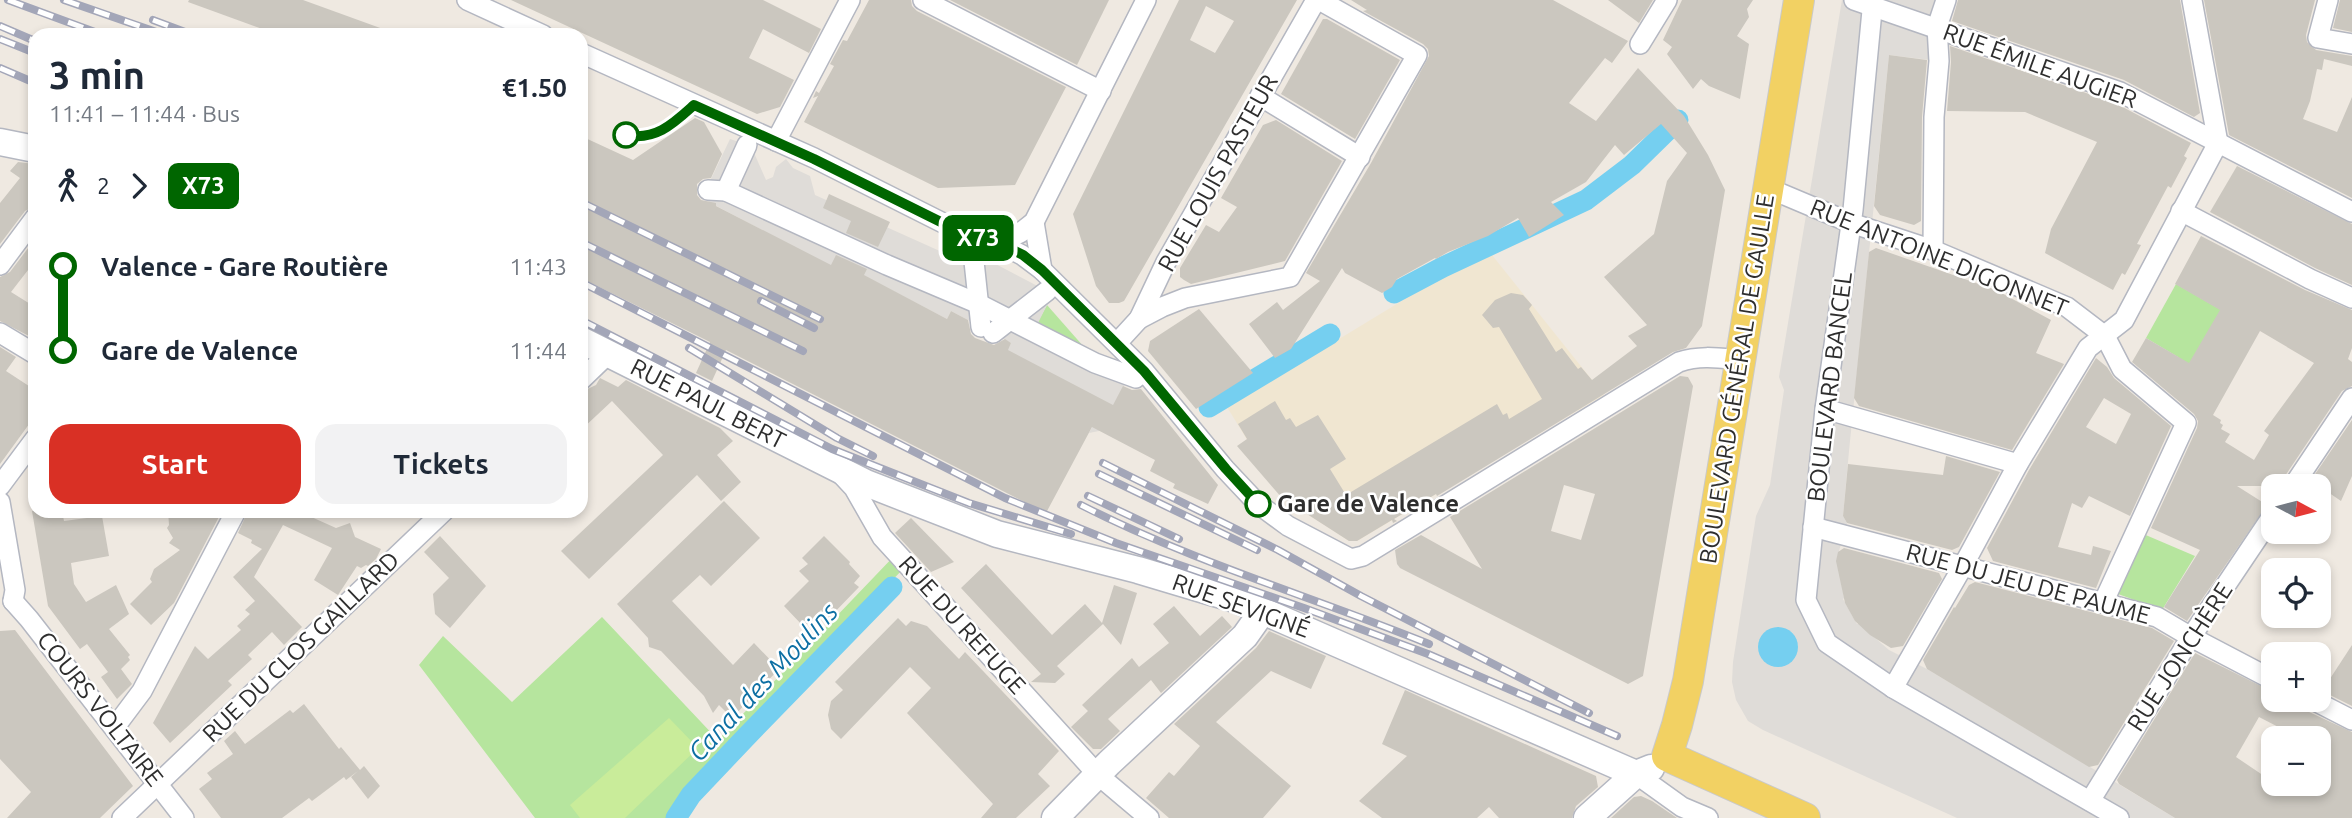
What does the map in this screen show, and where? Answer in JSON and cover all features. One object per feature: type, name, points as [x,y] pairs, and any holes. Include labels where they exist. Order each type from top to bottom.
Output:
[{"type":"main road","name":"BOULEVARD GÉNÉRAL DE GAULLE","points":[[1667,756],[1678,725],[1688,681],[1799,0]]},
{"type":"main road","points":[[1667,756],[1805,818]]},
{"type":"street","points":[[467,0],[528,28]]},
{"type":"street","points":[[776,141],[850,0]]},
{"type":"street","points":[[923,0],[1101,91]]},
{"type":"street","points":[[999,243],[1020,233],[1034,222],[1146,0]]},
{"type":"street","points":[[1139,319],[1185,298],[1290,277],[1360,157],[1417,55],[1318,0]]},
{"type":"street","name":"RUE LOUIS PASTEUR","points":[[1117,343],[1139,319],[1166,262],[1318,0]]},
{"type":"street","points":[[1640,44],[1667,0]]},
{"type":"street","points":[[1933,250],[1937,27],[1945,0]]},
{"type":"street","points":[[1893,688],[1964,566],[2018,464],[2088,348],[2124,320],[2218,143],[2192,0]]},
{"type":"street","points":[[2328,0],[2318,38],[2352,44]]},
{"type":"street","name":"RUE ÉMILE AUGIER","points":[[1866,2],[2120,92],[2352,212]]},
{"type":"street","name":"BOULEVARD BANCEL","points":[[1866,2],[1851,223],[1825,410],[1806,600],[1827,643],[1893,688],[2119,818]]},
{"type":"street","points":[[588,55],[776,141],[967,235],[999,243],[1023,255],[1042,270],[1144,371],[1258,504],[1288,526],[1351,559],[1363,556],[1679,362],[1707,357],[1740,360]]},
{"type":"street","points":[[1260,96],[1360,157]]},
{"type":"street","points":[[1,142],[28,148]]},
{"type":"street","points":[[747,145],[717,190],[979,304],[1095,363],[1136,378]]},
{"type":"street","name":"RUE ANTOINE DIGONNET","points":[[1768,188],[1851,223],[1933,250],[2067,307],[2105,336]]},
{"type":"street","points":[[2181,211],[2310,279],[2352,298]]},
{"type":"street","points":[[1034,222],[1042,270]]},
{"type":"street","points":[[0,265],[28,227]]},
{"type":"street","points":[[973,252],[979,304],[987,330],[1011,320],[1047,291]]},
{"type":"street","points":[[0,333],[28,350]]},
{"type":"street","points":[[2103,603],[2186,423],[2122,369],[2105,336]]},
{"type":"street","name":"RUE PAUL BERT","points":[[588,344],[835,468]]},
{"type":"street","points":[[588,373],[608,354]]},
{"type":"street","points":[[2301,474],[2352,398]]},
{"type":"street","points":[[1825,410],[2018,464]]},
{"type":"street","points":[[0,486],[28,448]]},
{"type":"street","name":"RUE SEVIGNÉ","points":[[835,468],[987,531],[1206,589],[1248,604],[1636,774]]},
{"type":"street","name":"RUE DU REFUGE","points":[[835,468],[853,488],[882,537],[1098,775],[1149,818]]},
{"type":"street","points":[[0,502],[15,590],[6,603]]},
{"type":"street","points":[[115,727],[142,691],[232,518]]},
{"type":"street","name":"RUE DU CLOS GAILLARD","points":[[122,818],[437,518]]},
{"type":"street","name":"RUE DU JEU DE PAUME","points":[[1813,527],[2157,617],[2261,674]]},
{"type":"street","name":"RUE JONCHÈRE","points":[[2090,801],[2191,637],[2261,533]]},
{"type":"street","name":"COURS VOLTAIRE","points":[[6,603],[29,619],[184,818]]},
{"type":"street","points":[[1055,818],[1245,636],[1262,612]]},
{"type":"street","points":[[2331,709],[2352,720]]},
{"type":"street","points":[[1587,818],[1636,774],[1656,766],[1667,756]]},
{"type":"street","points":[[1636,774],[1682,807],[1708,818]]},
{"type":"shaded area","points":[[1842,0],[1955,0],[1949,18],[1947,62],[1889,55],[1843,516],[1847,523],[1837,558],[1843,599],[1857,624],[1889,650],[1927,669],[2175,818],[1957,818],[1748,721],[1736,700],[1732,682],[1733,662],[1756,516],[1770,485],[1784,390],[1779,377]],"holes":[[[1792,632],[1798,645],[1795,658],[1773,666],[1763,659],[1758,647],[1762,635]]]},
{"type":"shaded area","points":[[730,139],[751,146],[766,180],[773,177],[776,167],[786,159],[793,168],[810,176],[815,195],[942,252],[963,247],[1047,291],[1054,298],[1047,305],[1038,323],[1091,355],[1110,360],[1115,358],[1131,373],[1099,431],[1089,433],[1101,411],[1007,350],[1011,343],[951,311],[947,319],[857,272],[840,271],[705,200],[711,179]]},
{"type":"shaded area","points":[[1492,255],[1604,395],[1357,541],[1349,541],[1283,498],[1227,407],[1451,271]]},
{"type":"green space","points":[[2176,284],[2230,315],[2193,380],[2178,357],[2146,338]]},
{"type":"green space","points":[[1047,305],[1091,355],[1037,323]]},
{"type":"green space","points":[[2141,533],[2195,556],[2162,610],[2118,594]]},
{"type":"green space","points":[[897,553],[907,565],[723,754],[671,818],[535,818],[419,665],[443,636],[512,702],[602,617],[718,740]]},
{"type":"green space","points":[[669,718],[698,748],[625,818],[580,818],[570,805]]},
{"type":"water","points":[[1778,627],[1792,633],[1798,647],[1792,661],[1778,667],[1764,661],[1758,647],[1764,633]]},
{"type":"building","points":[[303,0],[380,28],[260,28],[188,2]]},
{"type":"building","points":[[511,0],[763,0],[821,29],[809,53],[763,29],[749,58],[794,80],[780,107],[757,114],[588,36],[588,28],[571,28]]},
{"type":"building","points":[[869,0],[911,0],[917,11],[1066,87],[1015,185],[938,188],[804,122],[818,96],[813,98],[816,91],[819,93],[834,66],[830,64],[843,40],[847,41]]},
{"type":"building","points":[[950,0],[1109,0],[1077,65]]},
{"type":"building","points":[[1179,0],[1297,0],[1124,301],[1109,303],[1096,286],[1073,214]],"holes":[[[1206,6],[1234,21],[1215,53],[1190,40]]]},
{"type":"building","points":[[1351,0],[1553,0],[1628,41],[1612,63],[1605,58],[1569,103],[1596,121],[1638,68],[1684,116],[1725,190],[1702,326],[1686,348],[1673,352],[1437,496],[1436,494],[1394,519],[1397,521],[1393,523],[1392,520],[1357,541],[1349,541],[1282,498],[1237,446],[1247,439],[1238,424],[1275,401],[1286,420],[1290,418],[1296,427],[1318,415],[1346,459],[1330,469],[1346,495],[1497,404],[1503,415],[1507,413],[1509,419],[1542,399],[1499,327],[1493,328],[1482,315],[1495,300],[1511,293],[1523,295],[1532,305],[1529,309],[1556,352],[1562,348],[1578,369],[1581,367],[1592,380],[1637,346],[1628,336],[1647,325],[1604,277],[1654,234],[1667,181],[1687,153],[1661,124],[1624,155],[1615,145],[1586,182],[1551,202],[1564,215],[1529,237],[1518,218],[1488,236],[1435,258],[1397,279],[1392,287],[1382,293],[1345,273],[1342,268],[1291,349],[1275,358],[1249,324],[1277,302],[1283,310],[1320,281],[1306,273],[1371,163],[1429,56],[1428,49],[1423,44],[1363,11],[1367,10]]},
{"type":"building","points":[[1608,0],[1653,0],[1639,23]]},
{"type":"building","points":[[1682,0],[1753,0],[1747,9],[1749,17],[1737,36],[1749,44],[1740,99],[1709,86],[1701,79],[1693,89],[1667,54],[1672,47],[1663,40]]},
{"type":"building","points":[[1958,0],[2180,0],[2200,113],[2194,117],[2124,80],[1952,21]]},
{"type":"building","points":[[2204,0],[2315,0],[2306,35],[2307,42],[2316,50],[2352,56],[2352,66],[2324,59],[2322,70],[2317,69],[2303,119],[2337,132],[2352,97],[2352,198],[2229,135]]},
{"type":"building","points":[[2340,0],[2352,0],[2352,32],[2333,28]]},
{"type":"building","points":[[1323,19],[1400,60],[1355,139],[1281,94]]},
{"type":"building","points":[[1950,46],[2115,103],[2191,143],[2184,156],[2187,158],[2171,188],[2168,186],[2137,244],[2141,245],[2132,262],[2113,290],[2045,253],[2051,229],[2097,142],[2025,112],[1947,111]]},
{"type":"building","points":[[1889,55],[1927,60],[1922,117],[1921,221],[1914,225],[1880,215],[1874,206]]},
{"type":"building","points":[[695,118],[704,122],[722,154],[711,178],[703,179],[697,184],[697,195],[701,200],[716,203],[716,206],[831,265],[836,255],[867,269],[864,275],[947,319],[951,311],[968,320],[971,334],[975,338],[994,345],[1005,339],[1011,343],[1008,350],[1113,405],[1123,386],[1132,390],[1141,389],[1218,485],[1208,504],[1173,488],[1175,484],[1150,471],[1155,460],[1092,427],[1046,513],[726,350],[712,381],[696,373],[710,342],[588,281],[588,139],[633,160]]},
{"type":"building","points":[[1276,120],[1342,161],[1285,261],[1191,284],[1180,277],[1180,268],[1206,225],[1219,232],[1237,207],[1221,198],[1263,125]]},
{"type":"building","points":[[18,162],[28,163],[28,210],[0,244],[0,203],[20,178],[10,171]]},
{"type":"building","points":[[2237,166],[2352,224],[2352,285],[2210,212]]},
{"type":"building","points":[[829,194],[890,222],[878,247],[846,233],[851,221],[823,208]]},
{"type":"building","points":[[2201,236],[2305,290],[2352,310],[2352,348],[2348,359],[2352,362],[2352,386],[2342,391],[2286,474],[2261,474],[2261,486],[2237,486],[2261,501],[2261,514],[2187,621],[2164,607],[2200,550],[2151,528],[2198,421],[2194,414],[2132,362],[2146,338],[2189,363],[2220,310],[2175,284]],"holes":[[[2260,331],[2314,363],[2264,431],[2269,435],[2254,460],[2225,442],[2230,434],[2221,429],[2221,420],[2213,415]]]},
{"type":"building","points":[[28,248],[28,270],[11,292],[28,303],[28,335],[0,321],[0,277],[10,272]]},
{"type":"building","points":[[1876,248],[1996,290],[2051,320],[2036,353],[2064,364],[2012,450],[1859,406],[1854,398],[1869,252]]},
{"type":"building","points":[[1199,309],[1253,373],[1196,409],[1148,351],[1150,341]]},
{"type":"building","points":[[0,347],[16,357],[6,371],[28,385],[28,426],[0,464]]},
{"type":"building","points":[[2096,358],[2107,367],[2114,378],[2171,426],[2130,516],[2089,496],[2082,508],[2072,503],[2058,547],[2091,555],[2093,546],[2111,551],[2096,588],[1993,561],[1987,548],[2029,470]],"holes":[[[2104,398],[2131,414],[2116,444],[2086,427]]]},
{"type":"building","points":[[1680,376],[1688,377],[1693,386],[1643,676],[1628,684],[1400,568],[1395,550],[1421,535],[1482,569],[1450,517]],"holes":[[[1564,485],[1595,494],[1581,540],[1551,531]]]},
{"type":"building","points":[[600,378],[618,387],[626,380],[720,428],[733,441],[717,455],[741,482],[721,501],[697,475],[589,579],[561,551],[663,455],[612,401],[588,423],[588,389],[596,385]]},
{"type":"building","points":[[2352,420],[2352,476],[2341,501],[2331,494],[2331,474],[2315,474]]},
{"type":"building","points":[[1946,456],[2000,472],[1959,547],[1952,550],[1847,523],[1843,516],[1848,464],[1943,475]]},
{"type":"building","points":[[724,501],[760,538],[711,586],[700,575],[672,601],[733,665],[754,643],[779,669],[732,718],[719,705],[713,713],[704,696],[661,651],[649,647],[648,638],[617,604]]},
{"type":"building","points":[[33,518],[63,518],[64,521],[102,518],[109,556],[71,563],[74,584],[86,602],[116,585],[129,614],[109,629],[130,655],[130,660],[121,669],[132,684],[117,699],[101,677],[108,672],[87,644],[80,649],[48,606]]},
{"type":"building","points":[[168,518],[218,518],[174,603],[151,625],[130,604],[152,582],[150,579],[154,569],[180,550],[169,543],[173,538],[167,528]]},
{"type":"building","points":[[245,518],[314,518],[336,528],[350,523],[355,537],[381,549],[376,559],[368,566],[357,566],[338,595],[314,580],[332,548],[283,525],[254,577],[302,627],[284,645],[272,632],[248,655],[252,659],[228,681],[232,685],[170,743],[153,723],[195,646],[208,659],[241,630],[237,626],[250,614],[245,610],[255,601],[233,577],[262,549],[238,533]]},
{"type":"building","points":[[911,518],[954,562],[931,572],[895,533]]},
{"type":"building","points":[[440,536],[486,586],[450,628],[435,614],[433,594],[449,578],[424,552]]},
{"type":"building","points":[[824,536],[860,576],[854,583],[859,587],[829,618],[821,610],[804,627],[784,606],[809,581],[799,571],[808,564],[802,558]]},
{"type":"building","points":[[1844,548],[1939,573],[1942,579],[1903,646],[1891,648],[1870,635],[1855,621],[1845,603],[1836,561],[1838,552]]},
{"type":"building","points":[[986,564],[1052,635],[1085,604],[1102,623],[1114,585],[1137,593],[1121,645],[1103,624],[1057,666],[1065,674],[1055,683],[1031,682],[1041,674],[961,588]]},
{"type":"building","points":[[1975,582],[2152,628],[2174,641],[2098,765],[2089,767],[1927,669],[1923,660],[1954,607],[1969,585]]},
{"type":"building","points":[[1174,606],[1200,636],[1222,616],[1232,627],[1161,693],[1151,680],[1108,719],[1120,731],[1101,749],[1093,749],[1071,727],[1088,711],[1082,705],[1132,658],[1139,667],[1169,643],[1153,624]]},
{"type":"building","points":[[898,618],[906,626],[911,621],[927,626],[959,659],[965,652],[1059,751],[1038,774],[1050,786],[1016,818],[981,818],[993,804],[907,713],[931,688],[910,667],[841,739],[831,729],[828,715],[831,701],[843,690],[835,682]]},
{"type":"building","points":[[15,630],[133,786],[100,818],[7,818],[31,792],[0,759],[0,631]]},
{"type":"building","points":[[1269,631],[1326,656],[1311,689],[1271,671],[1216,722],[1291,786],[1263,818],[1169,818],[1146,798],[1169,772],[1174,776],[1200,746],[1174,724],[1256,648]]},
{"type":"building","points":[[2352,645],[2352,706],[2331,696],[2331,677]]},
{"type":"building","points":[[2195,653],[2261,686],[2261,712],[2309,712],[2352,732],[2352,818],[2175,818],[2119,784],[2117,780]]},
{"type":"building","points":[[1405,690],[1596,776],[1598,787],[1576,806],[1572,818],[1499,818],[1489,807],[1477,818],[1382,818],[1359,801],[1407,756],[1382,744]]},
{"type":"building","points":[[304,704],[339,749],[341,747],[360,770],[364,766],[380,786],[368,799],[351,777],[358,771],[346,780],[344,777],[312,801],[309,798],[282,818],[221,818],[199,789],[212,779],[207,773],[233,754],[224,741],[235,731],[245,744],[290,710],[293,713]]},
{"type":"building","points":[[1641,796],[1677,818],[1611,818],[1634,797]]},
{"type":"waterway","name":"Canal des Moulins","points":[[1394,293],[1586,200],[1632,165],[1678,120]]},
{"type":"waterway","name":"Canal des Moulins","points":[[1209,407],[1330,334]]},
{"type":"waterway","name":"Canal des Moulins","points":[[676,818],[691,795],[892,587]]},
{"type":"railway","points":[[8,0],[84,28]]},
{"type":"railway","points":[[64,0],[145,28]]},
{"type":"railway","points":[[153,20],[174,28]]},
{"type":"railway","points":[[0,26],[28,38]]},
{"type":"railway","points":[[0,39],[28,50]]},
{"type":"railway","points":[[0,68],[28,80]]},
{"type":"railway","points":[[588,205],[820,319]]},
{"type":"railway","points":[[588,245],[803,351]]},
{"type":"railway","points":[[588,286],[1005,498],[1116,543],[1428,654],[1617,736]]},
{"type":"railway","points":[[761,301],[814,328]]},
{"type":"railway","points":[[588,324],[832,449],[969,503],[1071,534]]},
{"type":"railway","points":[[689,348],[837,438],[873,456]]},
{"type":"railway","points":[[1103,463],[1278,550],[1361,596],[1589,713]]},
{"type":"railway","points":[[1099,474],[1257,550]]},
{"type":"railway","points":[[1088,496],[1179,539]]},
{"type":"railway","points":[[1081,505],[1210,562],[1429,644]]},
{"type":"bus line","name":"X73","points":[[626,135],[647,137],[661,131],[671,126],[694,105],[814,159],[967,235],[999,243],[1023,255],[1042,270],[1144,371],[1258,504]]},
{"type":"place","name":"Gare de Valence","points":[[1258,504]]}]
